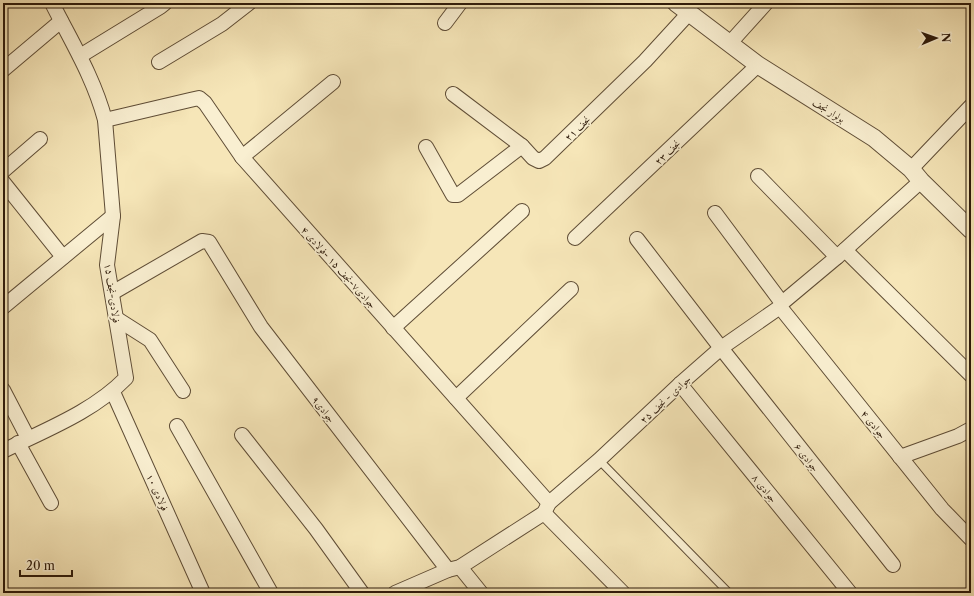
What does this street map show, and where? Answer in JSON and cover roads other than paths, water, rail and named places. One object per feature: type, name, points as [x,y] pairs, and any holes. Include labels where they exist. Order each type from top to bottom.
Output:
[{"type":"street","name":"فولادی-نجف ۱۵","points":[[3,450],[73,417],[113,392],[126,378],[107,265],[114,216],[106,120],[102,106],[80,56],[52,3]]},
{"type":"street","points":[[80,56],[165,3]]},
{"type":"street","points":[[159,62],[222,24],[249,3]]},
{"type":"street","points":[[445,23],[460,3]]},
{"type":"street","name":"بولوار نجف","points":[[676,3],[758,65],[874,138],[916,175],[971,230]]},
{"type":"street","points":[[730,43],[766,3]]},
{"type":"street","name":"نجف ۲۱","points":[[453,94],[522,146],[533,158],[539,161],[545,158],[645,61],[689,13]]},
{"type":"street","points":[[3,70],[61,21]]},
{"type":"street","name":"نجف ۲۳","points":[[575,238],[758,65]]},
{"type":"street","points":[[242,157],[333,82]]},
{"type":"street","name":"جوادی۷-نجف ۱۵ -فولادی ۴","points":[[106,120],[199,98],[205,103],[242,157],[456,398],[547,508],[623,593]]},
{"type":"street","name":"جوادی - نجف ۲۵","points":[[404,592],[454,568],[547,508],[680,384],[721,348],[781,305],[841,253],[916,175],[971,106]]},
{"type":"street","points":[[3,171],[40,139]]},
{"type":"street","points":[[426,147],[453,195],[458,195],[522,146]]},
{"type":"street","points":[[758,176],[971,375]]},
{"type":"street","points":[[3,182],[63,257]]},
{"type":"street","points":[[394,328],[522,211]]},
{"type":"street","name":"جوادی ۴","points":[[715,213],[781,305],[900,457],[942,509],[971,539]]},
{"type":"street","points":[[3,307],[114,216]]},
{"type":"street","name":"جوادی ۶","points":[[637,239],[721,348],[893,565]]},
{"type":"street","name":"جوادی۹","points":[[112,293],[202,241],[209,242],[261,327],[454,568],[481,593]]},
{"type":"street","points":[[456,398],[571,290]]},
{"type":"street","points":[[116,319],[150,340],[183,391]]},
{"type":"street","name":"جوادی ۸","points":[[680,384],[850,593]]},
{"type":"street","points":[[3,390],[23,441],[51,504]]},
{"type":"street","name":"فولادی ۱۰","points":[[113,392],[203,593]]},
{"type":"street","points":[[177,426],[271,593]]},
{"type":"street","points":[[900,457],[958,436],[971,429]]},
{"type":"street","points":[[242,435],[316,529],[362,593]]},
{"type":"lane","points":[[599,460],[729,593]]}]
